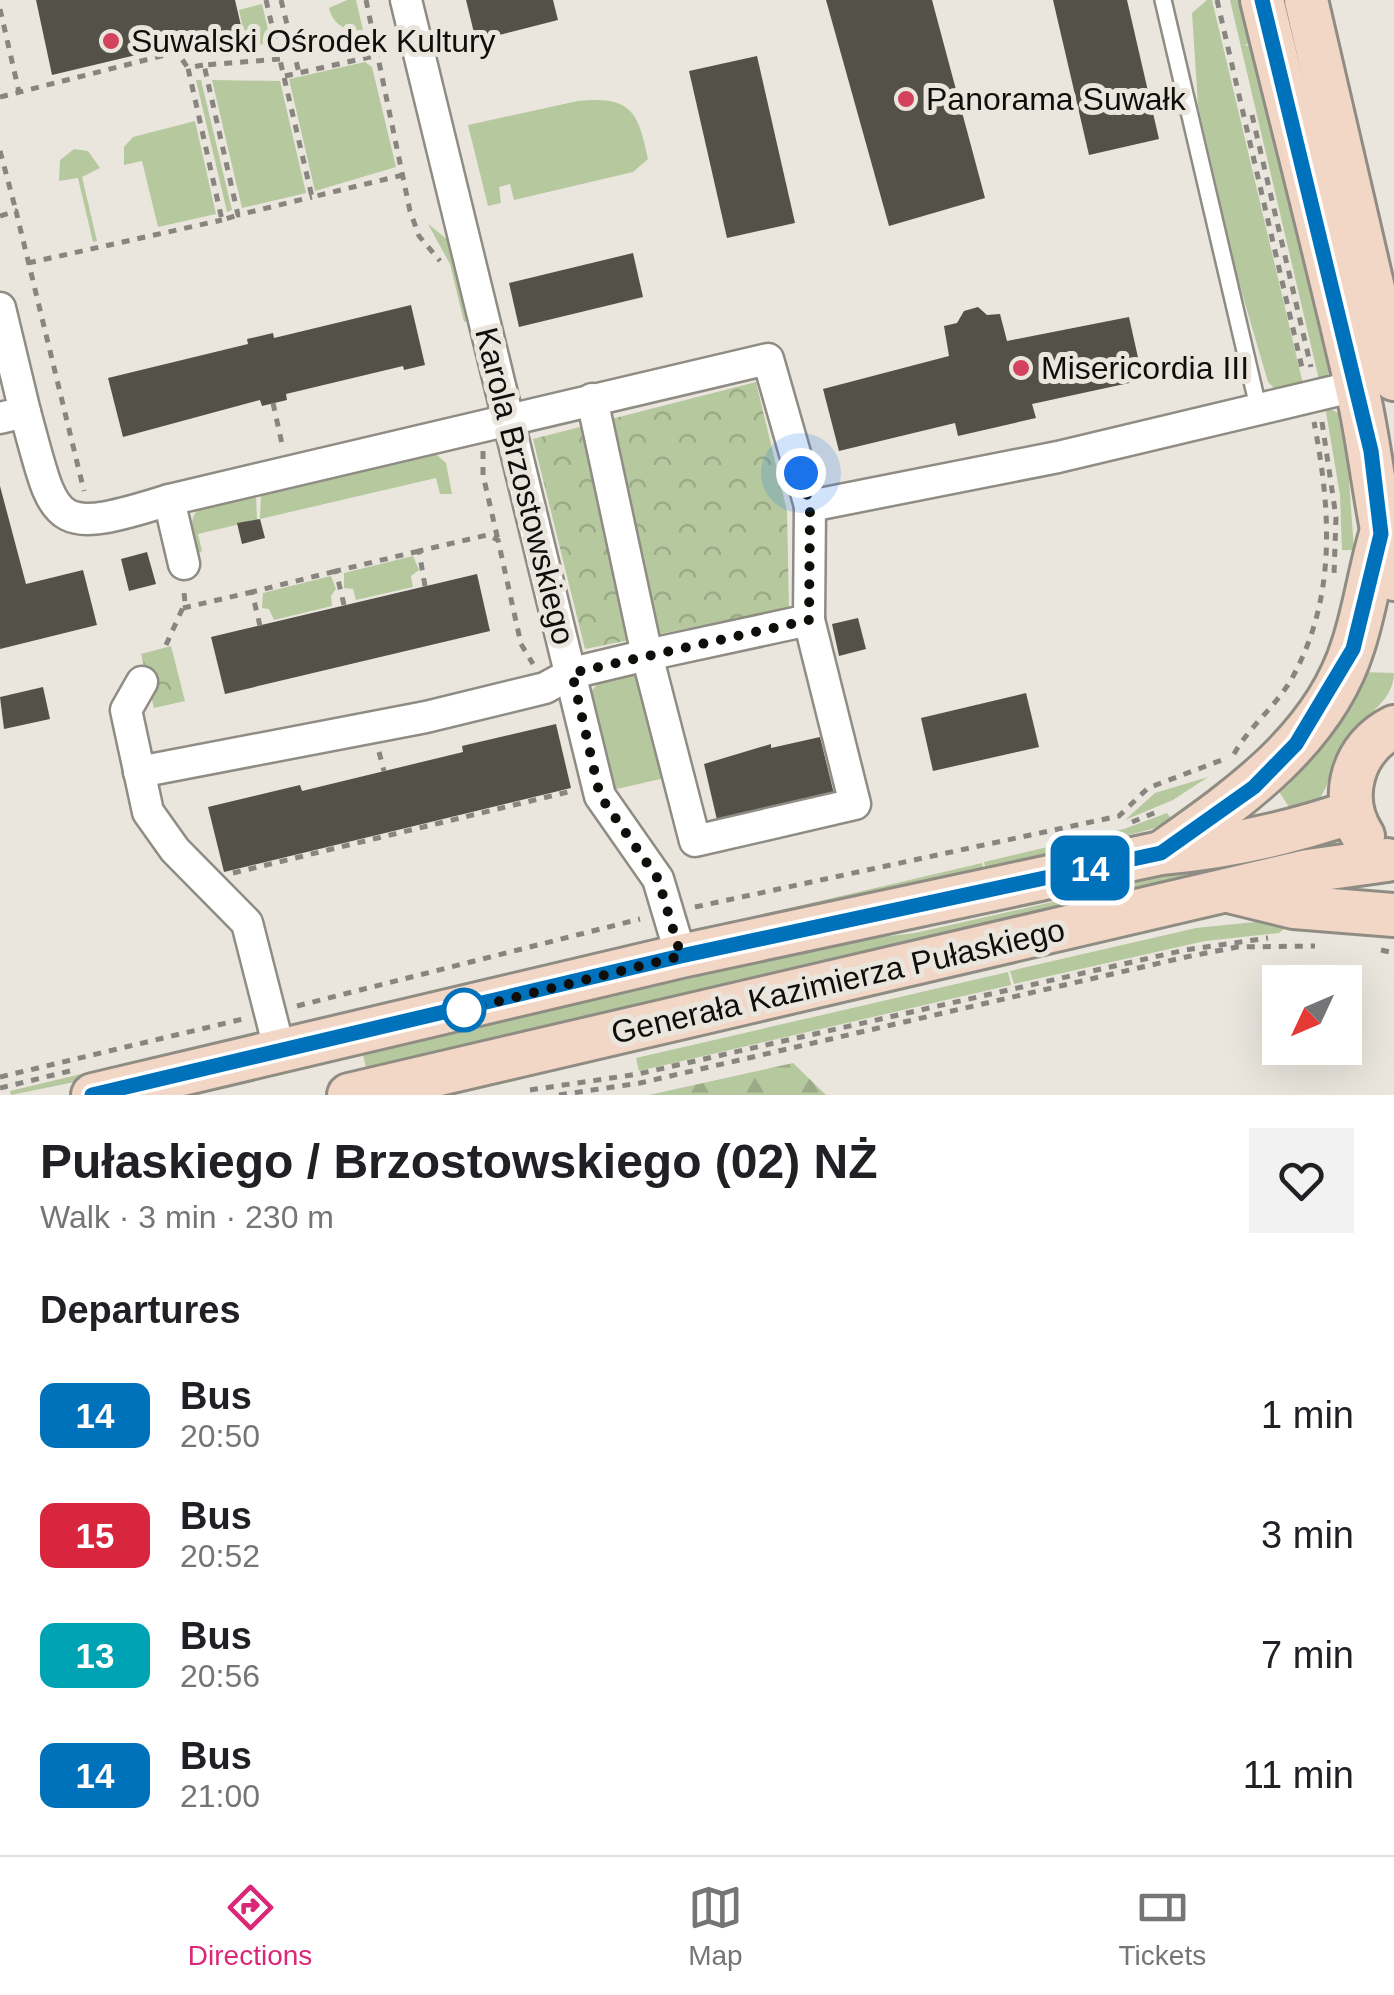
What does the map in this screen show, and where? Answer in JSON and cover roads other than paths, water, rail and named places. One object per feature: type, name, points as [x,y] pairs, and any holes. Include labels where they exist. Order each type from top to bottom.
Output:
[{"type":"main road","points":[[1262,0],[1344,389],[1371,451],[1381,534],[1394,580]]},
{"type":"main road","points":[[1306,0],[1344,389]]},
{"type":"main road","points":[[1161,853],[1254,787],[1296,744],[1353,649],[1381,534]]},
{"type":"main road","points":[[1391,861],[1371,848],[1352,812],[1350,788],[1356,764],[1370,743],[1392,724]]},
{"type":"main road","name":"Generała Kazimierza Pułaskiego","points":[[85,1082],[275,1032],[681,956],[1161,853],[1230,847],[1284,836],[1352,812]]},
{"type":"main road","name":"Generała Kazimierza Pułaskiego","points":[[348,1095],[1233,892],[1352,861],[1391,861]]},
{"type":"main road","points":[[1233,892],[1381,935]]},
{"type":"street","name":"Karola Brzostowskiego","points":[[406,0],[600,796],[658,879],[652,911],[681,956]]},
{"type":"street","points":[[0,308],[12,415],[48,497],[66,515],[86,522],[168,500],[592,400],[768,359],[810,506],[809,620],[854,804],[694,840],[647,655],[592,400]]},
{"type":"street","points":[[810,506],[1259,411],[1344,389]]},
{"type":"street","points":[[168,500],[184,564]]},
{"type":"street","points":[[139,772],[426,717],[544,688],[572,673],[809,620]]},
{"type":"street","points":[[142,682],[126,710],[148,812],[175,850],[246,922],[275,1032]]},
{"type":"lane","points":[[1164,0],[1259,411]]},
{"type":"place","name":"Suwalski Ośrodek Kultury","points":[[111,41]]},
{"type":"place","name":"Panorama Suwałk","points":[[906,99]]},
{"type":"place","name":"Misericordia III","points":[[1021,368]]}]
